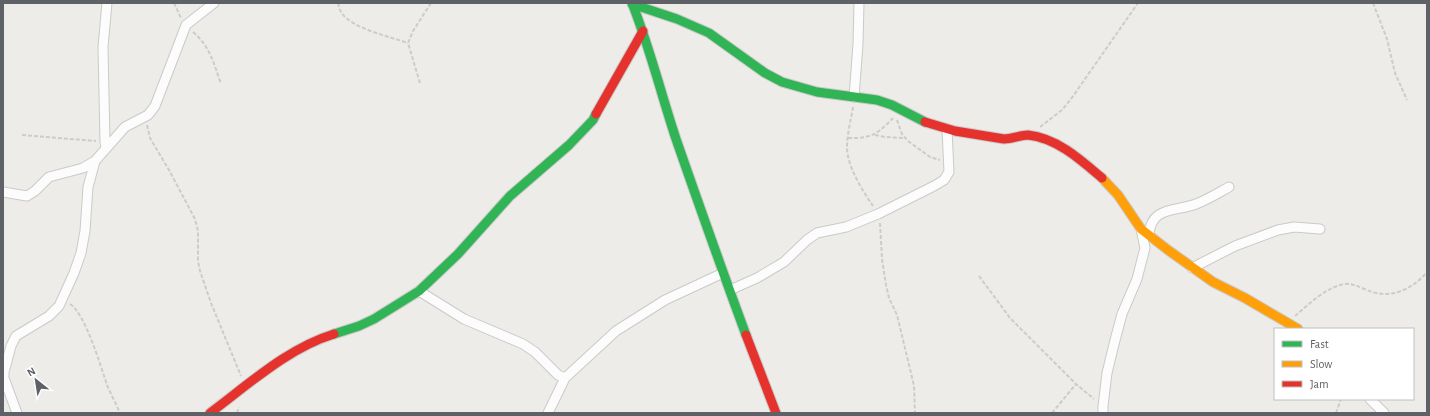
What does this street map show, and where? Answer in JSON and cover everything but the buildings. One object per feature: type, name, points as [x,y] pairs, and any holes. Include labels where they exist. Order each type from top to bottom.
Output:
[{"type":"street","points":[[106,144],[103,47],[107,3]]},
{"type":"street","points":[[17,413],[4,378],[4,372],[11,346],[16,336],[49,316],[59,306],[74,273],[85,231],[88,187],[95,161],[106,144],[125,127],[148,115],[155,106],[186,25],[214,3]]},
{"type":"street","points":[[854,98],[859,3]]},
{"type":"street","points":[[632,4],[666,14],[706,32],[719,39],[773,77],[783,82],[808,90],[854,98],[880,100],[926,123],[947,129],[1004,139],[1012,139],[1027,135],[1050,140],[1083,162],[1105,180],[1141,229],[1192,268],[1213,282],[1245,298],[1296,328]]},
{"type":"street","points":[[632,4],[643,31],[676,138],[723,273],[776,413]]},
{"type":"street","points":[[210,413],[285,357],[304,345],[323,337],[359,326],[374,319],[419,291],[458,254],[510,196],[569,145],[593,120],[643,31]]},
{"type":"street","points":[[730,290],[757,278],[784,262],[807,240],[817,233],[846,227],[878,214],[944,180],[949,172],[947,129]]},
{"type":"street","points":[[3,192],[27,196],[35,191],[49,177],[83,168],[95,161]]},
{"type":"street","points":[[1149,235],[1152,222],[1163,211],[1197,204],[1229,187]]},
{"type":"street","points":[[1192,268],[1235,246],[1278,230],[1294,227],[1320,229]]},
{"type":"street","points":[[1103,410],[1107,374],[1114,344],[1122,314],[1137,279],[1145,248],[1141,229]]},
{"type":"street","points":[[548,413],[565,378],[616,331],[666,300],[723,273]]},
{"type":"street","points":[[419,291],[464,319],[523,344],[535,352],[558,375],[565,378]]},
{"type":"street","points":[[1371,400],[1384,413]]},
{"type":"path","points":[[174,3],[186,25],[202,39],[208,49],[221,84]]},
{"type":"path","points":[[338,3],[340,11],[344,16],[365,29],[408,43]]},
{"type":"path","points":[[420,83],[408,43],[413,31],[431,3]]},
{"type":"path","points":[[1027,135],[1062,110],[1138,3]]},
{"type":"path","points":[[1373,3],[1387,39],[1395,72],[1408,100]]},
{"type":"path","points":[[854,98],[847,148],[848,159],[863,192],[878,214],[881,227],[882,258],[886,284],[889,298],[897,315],[914,386],[915,413]]},
{"type":"path","points":[[148,115],[148,129],[150,138],[195,219],[198,231],[198,261],[200,271],[211,303],[245,387]]},
{"type":"path","points":[[848,138],[862,139],[875,134],[895,116],[904,138],[930,157],[949,162]]},
{"type":"path","points":[[875,134],[885,137],[904,138]]},
{"type":"path","points":[[22,135],[106,144]]},
{"type":"path","points":[[1286,323],[1316,298],[1336,286],[1345,284],[1356,285],[1367,290],[1387,294],[1413,286],[1421,280],[1427,272]]},
{"type":"path","points":[[979,276],[1010,318],[1103,410]]},
{"type":"path","points":[[59,306],[70,304],[79,314],[98,356],[107,384],[120,413]]},
{"type":"path","points":[[1052,413],[1076,384]]},
{"type":"path","points":[[1336,413],[1341,400]]},
{"type":"traffic: fast","points":[[632,3],[650,54],[676,139],[746,335]]},
{"type":"traffic: fast","points":[[632,4],[677,19],[709,33],[765,73],[782,82],[817,92],[877,100],[892,105],[925,122]]},
{"type":"traffic: fast","points":[[334,334],[359,326],[374,319],[419,291],[458,254],[510,196],[569,145],[593,120],[596,114]]},
{"type":"traffic: slow","points":[[1102,178],[1118,195],[1141,229],[1168,250],[1213,282],[1245,298],[1296,328]]},
{"type":"traffic: jam","points":[[596,114],[643,31]]},
{"type":"traffic: jam","points":[[925,122],[955,131],[1004,139],[1028,135],[1049,140],[1068,151],[1102,178]]},
{"type":"traffic: jam","points":[[210,413],[269,368],[301,348],[334,334]]},
{"type":"traffic: jam","points":[[746,335],[776,413]]}]
